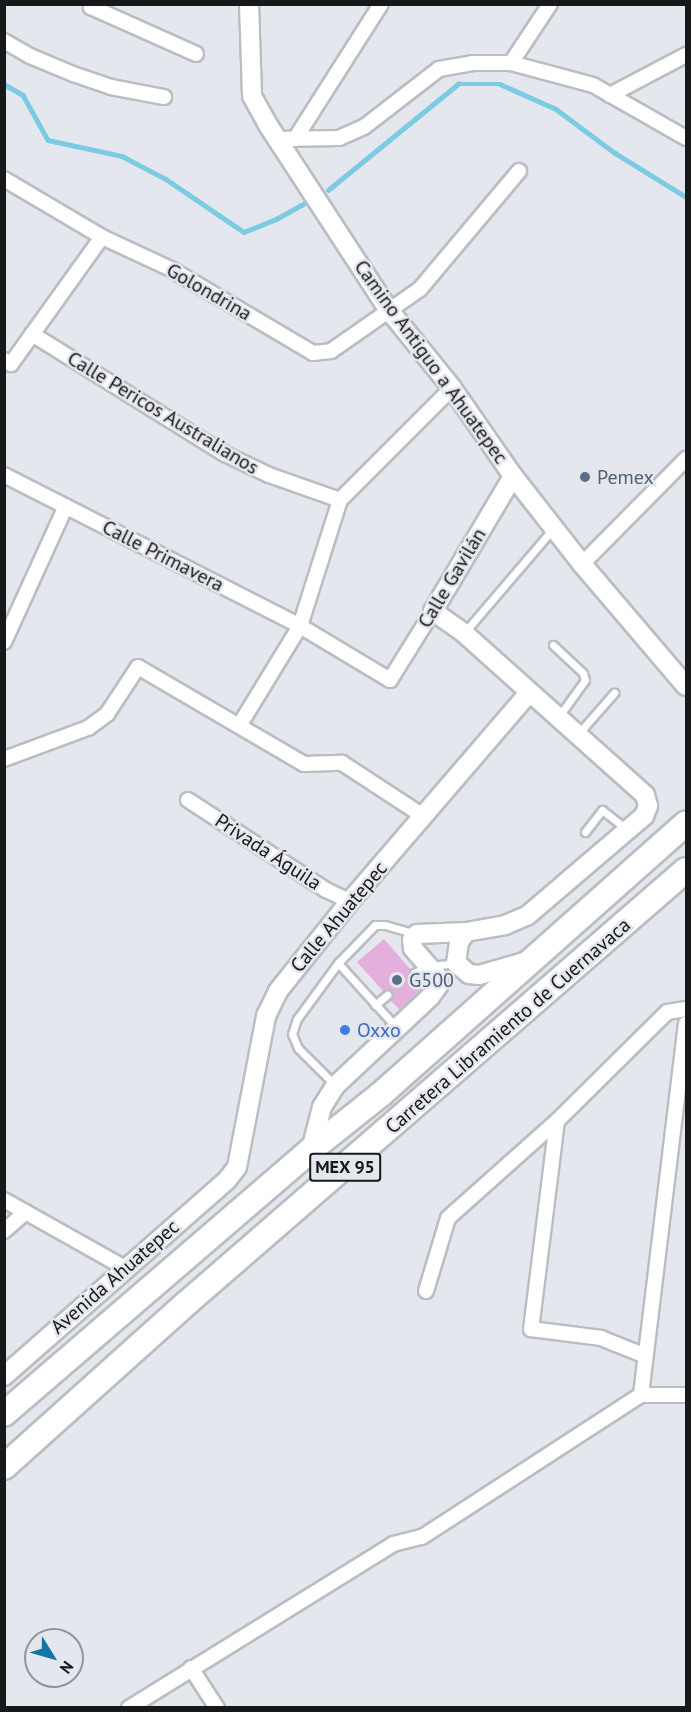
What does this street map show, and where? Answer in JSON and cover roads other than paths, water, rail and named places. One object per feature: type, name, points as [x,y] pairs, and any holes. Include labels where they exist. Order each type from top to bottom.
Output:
[{"type":"highway","name":"Carretera Libramiento de Cuernavaca","points":[[4,1414],[312,1150],[380,1095],[687,823]]},
{"type":"highway","name":"Carretera Libramiento de Cuernavaca","points":[[4,1467],[188,1302],[687,870]]},
{"type":"street","name":"Camino Antiguo a Ahuatepec","points":[[249,4],[252,96],[286,139],[388,309],[452,388],[513,476],[582,564],[687,686]]},
{"type":"street","points":[[286,139],[381,4]]},
{"type":"street","points":[[511,63],[550,4]]},
{"type":"street","points":[[92,6],[195,54]]},
{"type":"street","points":[[4,41],[30,56],[73,74],[111,87],[164,98]]},
{"type":"street","points":[[610,95],[687,55]]},
{"type":"street","points":[[286,139],[339,138],[364,127],[439,69],[472,63],[511,63],[593,85],[687,138]]},
{"type":"street","points":[[388,309],[420,289],[519,171]]},
{"type":"street","name":"Golondrina","points":[[4,179],[102,237],[171,269],[313,353],[331,351],[388,309]]},
{"type":"street","points":[[4,360],[11,364],[102,237]]},
{"type":"street","name":"Calle Pericos Australianos","points":[[32,334],[225,454],[269,475],[340,500]]},
{"type":"street","points":[[238,726],[300,626],[340,500],[452,388]]},
{"type":"street","points":[[582,564],[687,459]]},
{"type":"street","name":"Calle Primavera","points":[[4,475],[300,626],[390,680]]},
{"type":"street","name":"Calle Gavilán","points":[[390,680],[513,476]]},
{"type":"street","points":[[4,642],[66,506]]},
{"type":"street","points":[[312,1150],[322,1107],[335,1086],[438,986],[436,976],[421,969],[412,940],[417,934],[466,932],[505,925],[528,915],[645,816],[648,806],[645,795],[465,633],[433,611]]},
{"type":"street","points":[[4,759],[88,728],[107,714],[138,666],[304,764],[342,763],[423,816]]},
{"type":"street","name":"Calle Ahuatepec","points":[[227,1180],[237,1167],[266,1016],[278,991],[350,901],[530,693]]},
{"type":"street","name":"Privada Águila","points":[[188,800],[326,890],[350,901]]},
{"type":"street","points":[[466,932],[459,942],[456,963],[469,974],[479,975],[531,960]]},
{"type":"street","points":[[426,1291],[448,1218],[557,1121],[667,1012],[687,1009]]},
{"type":"street","points":[[641,1395],[687,1024]]},
{"type":"street","points":[[557,1121],[531,1329],[601,1338],[646,1356]]},
{"type":"street","name":"Avenida Ahuatepec","points":[[4,1376],[124,1268],[227,1180]]},
{"type":"street","points":[[4,1200],[124,1268]]},
{"type":"street","points":[[4,1231],[26,1212]]},
{"type":"street","points":[[129,1707],[393,1544],[422,1538],[641,1395],[687,1395]]},
{"type":"street","points":[[190,1668],[217,1707]]},
{"type":"lane","points":[[465,633],[554,528]]},
{"type":"lane","points":[[553,645],[583,672],[585,680],[557,717]]},
{"type":"lane","points":[[577,735],[614,693]]},
{"type":"lane","points":[[585,832],[602,810],[628,830]]},
{"type":"lane","points":[[335,1086],[298,1048],[292,1034],[297,1019],[338,963],[375,925],[385,925],[417,934]]},
{"type":"lane","points":[[338,963],[397,1028]]},
{"type":"lane","points":[[421,969],[456,963]]},
{"type":"lane","points":[[375,1005],[387,995]]},
{"type":"waterway","points":[[4,84],[23,95],[48,140],[122,156],[166,179],[244,232],[276,219],[303,204]]},
{"type":"waterway","points":[[328,190],[458,84],[500,84],[556,109],[615,153],[686,197]]},
{"type":"place","name":"Pemex","points":[[585,477]]},
{"type":"place","name":"G500","points":[[397,980]]},
{"type":"place","name":"Oxxo","points":[[345,1030]]}]
